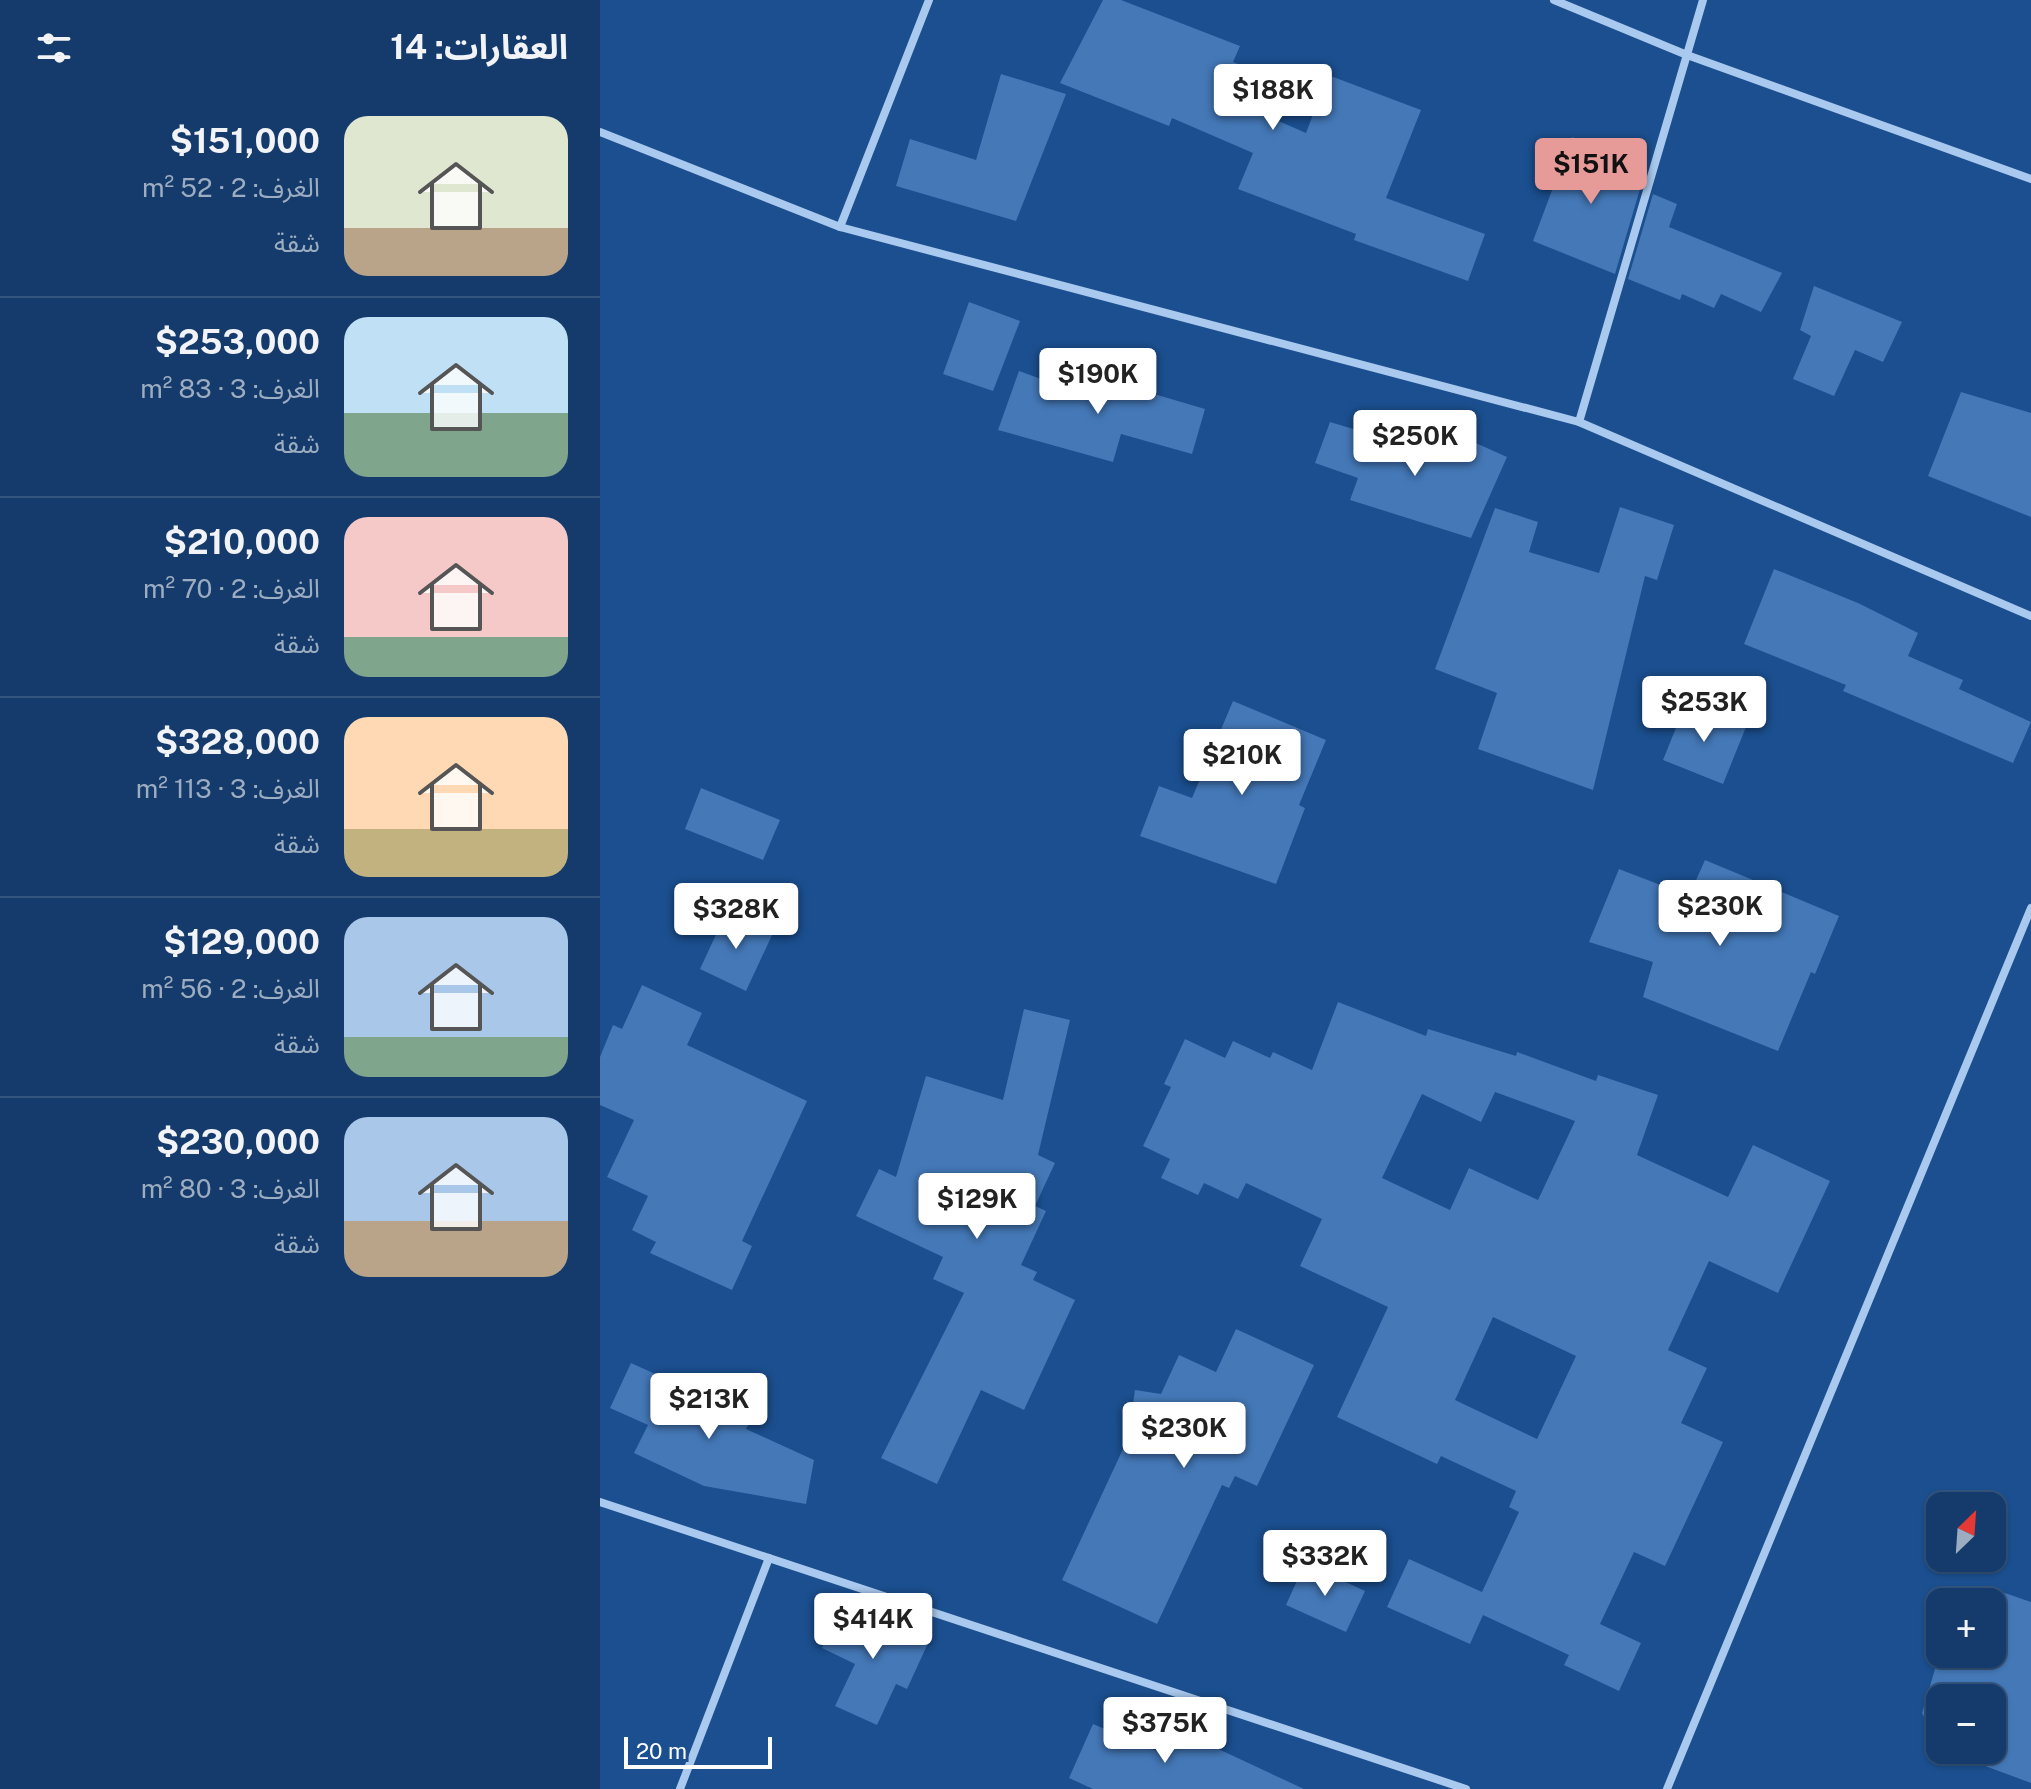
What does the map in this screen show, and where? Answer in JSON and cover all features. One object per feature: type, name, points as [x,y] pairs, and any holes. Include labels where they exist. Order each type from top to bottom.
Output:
[{"type":"street","points":[[840,227],[929,0]]},
{"type":"street","points":[[1554,0],[1687,55],[2031,179]]},
{"type":"street","points":[[1579,422],[1703,0]]},
{"type":"street","points":[[600,132],[840,227],[1579,422],[2031,616]]},
{"type":"street","points":[[1667,1789],[2031,908]]},
{"type":"street","points":[[600,1502],[1466,1789]]},
{"type":"street","points":[[680,1789],[769,1558]]},
{"type":"building","points":[[1103,0],[1121,0],[1240,46],[1233,62],[1245,67],[1231,100],[1306,133],[1328,75],[1421,110],[1386,198],[1485,234],[1468,281],[1354,240],[1356,234],[1238,189],[1253,153],[1172,118],[1169,126],[1060,83]]},
{"type":"building","points":[[1001,74],[1066,94],[1016,221],[896,186],[910,139],[976,160]]},
{"type":"building","points":[[1572,137],[1642,164],[1636,187],[1640,189],[1615,274],[1533,241]]},
{"type":"building","points":[[1653,194],[1677,204],[1669,227],[1782,273],[1761,312],[1721,294],[1714,308],[1682,294],[1680,300],[1628,279]]},
{"type":"building","points":[[1814,286],[1902,322],[1883,362],[1855,350],[1834,396],[1793,379],[1811,336],[1800,330]]},
{"type":"building","points":[[969,302],[1020,321],[993,391],[943,374]]},
{"type":"building","points":[[1019,371],[1080,393],[1086,374],[1205,409],[1192,454],[1121,434],[1113,462],[998,430]]},
{"type":"building","points":[[1961,392],[2031,413],[2031,517],[1928,476]]},
{"type":"building","points":[[1330,422],[1460,461],[1469,440],[1507,457],[1471,538],[1350,500],[1358,478],[1315,463]]},
{"type":"building","points":[[1620,507],[1674,525],[1657,580],[1645,576],[1593,790],[1478,749],[1497,693],[1435,669],[1495,508],[1538,522],[1529,552],[1599,573]]},
{"type":"building","points":[[1774,569],[1858,603],[1918,633],[1908,656],[1963,680],[1959,689],[2031,722],[2013,763],[1843,691],[1846,685],[1744,644]]},
{"type":"building","points":[[1233,701],[1326,740],[1299,805],[1305,808],[1276,884],[1140,836],[1159,786],[1192,798]]},
{"type":"building","points":[[1686,703],[1746,727],[1723,784],[1663,760]]},
{"type":"building","points":[[701,788],[780,820],[763,860],[685,829]]},
{"type":"building","points":[[1705,860],[1839,916],[1815,974],[1811,972],[1778,1051],[1643,997],[1653,962],[1589,942],[1619,869],[1689,896]]},
{"type":"building","points":[[727,911],[773,933],[746,991],[700,969]]},
{"type":"building","points":[[642,985],[702,1013],[687,1045],[807,1101],[742,1241],[752,1246],[732,1290],[650,1253],[656,1242],[632,1230],[648,1196],[607,1177],[634,1120],[600,1105],[600,1057],[613,1025],[622,1029]]},
{"type":"building","points":[[1338,1002],[1426,1036],[1428,1029],[1516,1056],[1517,1052],[1596,1081],[1598,1075],[1658,1095],[1637,1155],[1728,1197],[1753,1145],[1830,1181],[1778,1293],[1709,1261],[1668,1350],[1707,1368],[1681,1423],[1723,1442],[1665,1566],[1634,1552],[1600,1624],[1641,1643],[1619,1691],[1564,1665],[1569,1655],[1483,1615],[1470,1644],[1387,1607],[1409,1559],[1482,1592],[1519,1512],[1509,1507],[1516,1491],[1441,1456],[1437,1464],[1337,1417],[1388,1307],[1300,1266],[1322,1219],[1246,1183],[1238,1199],[1204,1183],[1198,1195],[1161,1178],[1170,1159],[1143,1146],[1171,1087],[1164,1084],[1185,1039],[1225,1058],[1233,1041],[1270,1058],[1273,1052],[1312,1070]],"holes":[[[1495,1092],[1575,1121],[1538,1200],[1469,1168],[1450,1210],[1382,1178],[1422,1094],[1481,1122]],[[1493,1317],[1576,1356],[1537,1439],[1455,1400]]]},
{"type":"building","points":[[1024,1009],[1070,1020],[1038,1155],[1055,1163],[1035,1206],[1046,1211],[1021,1265],[1037,1272],[1033,1280],[1075,1300],[1024,1410],[981,1390],[937,1484],[881,1458],[964,1293],[933,1279],[943,1257],[856,1216],[879,1169],[896,1177],[926,1076],[1003,1100]]},
{"type":"building","points":[[1236,1329],[1314,1365],[1257,1486],[1235,1476],[1229,1488],[1222,1485],[1157,1624],[1062,1580],[1123,1449],[1126,1450],[1135,1390],[1161,1394],[1179,1355],[1216,1372]]},
{"type":"building","points":[[631,1363],[752,1418],[746,1429],[814,1460],[806,1504],[704,1486],[634,1453],[648,1425],[610,1408]]},
{"type":"building","points":[[1305,1563],[1365,1591],[1346,1632],[1286,1605]]},
{"type":"building","points":[[2006,1593],[2031,1602],[2031,1783],[1980,1764],[2006,1764],[2006,1684],[1931,1684],[1935,1668],[2006,1668]]},
{"type":"building","points":[[840,1610],[857,1618],[861,1610],[929,1641],[907,1689],[896,1684],[877,1725],[835,1706],[855,1664],[822,1648]]},
{"type":"building","points":[[1926,1699],[1926,1720],[1922,1713]]},
{"type":"building","points":[[1093,1724],[1157,1751],[1169,1726],[1304,1789],[1093,1789],[1069,1778]]}]
